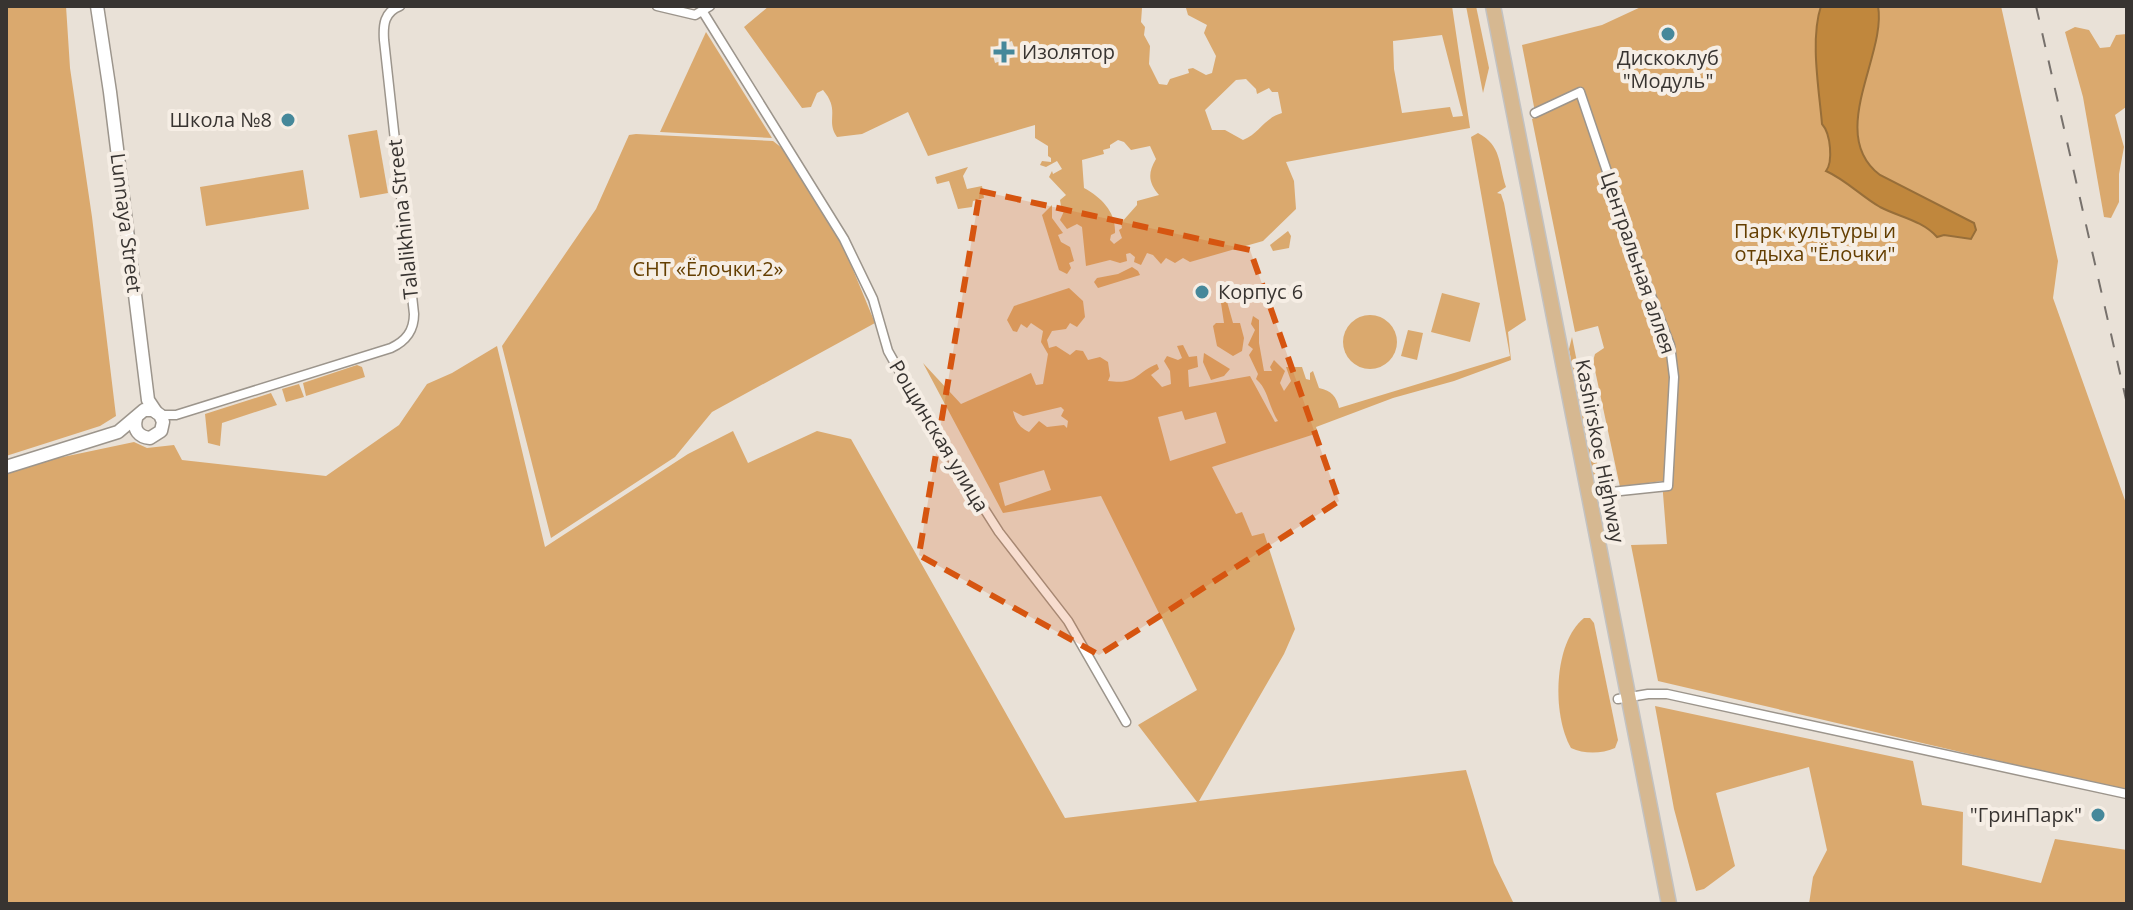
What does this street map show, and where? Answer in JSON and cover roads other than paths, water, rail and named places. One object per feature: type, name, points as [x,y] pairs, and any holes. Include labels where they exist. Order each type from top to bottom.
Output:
[{"type":"main road","name":"Kashirskoe Highway","points":[[1484,6],[1623,698],[1669,904]]},
{"type":"main road","name":"Kashirskoe Highway","points":[[1493,6],[1660,904]]},
{"type":"street","points":[[97,6],[148,400],[160,418]]},
{"type":"street","name":"Talalikhina Street","points":[[160,418],[391,348],[410,333],[414,314],[384,34],[387,16],[400,6]]},
{"type":"street","points":[[657,6],[693,15],[707,9]]},
{"type":"street","name":"Рощинская улица","points":[[707,9],[844,239],[873,299],[888,351],[923,413],[999,532],[1068,621],[1126,722]]},
{"type":"street","name":"Центральная аллея","points":[[1535,113],[1580,92],[1634,251],[1670,345],[1674,377],[1668,486],[1611,492]]},
{"type":"street","points":[[141,436],[135,428],[148,400]]},
{"type":"street","points":[[6,467],[118,432],[149,410],[160,418]]},
{"type":"street","points":[[118,432],[154,437],[160,418]]},
{"type":"street","points":[[1623,698],[1667,694],[2127,794]]},
{"type":"railway","points":[[2036,6],[2127,404]]},
{"type":"place","name":"Дискоклуб \"Модуль\"","points":[[1668,34]]},
{"type":"place","name":"Изолятор","points":[[1004,52]]},
{"type":"place","name":"Школа №8","points":[[288,120]]},
{"type":"place","name":"Корпус 6","points":[[1202,292]]},
{"type":"place","name":"\"ГринПарк\"","points":[[2098,815]]},
{"type":"park label","name":"Парк культуры и отдыха \"Ёлочки\"","points":[[1815,242]]},
{"type":"park label","name":"СНТ «Ёлочки-2»","points":[[708,269]]}]
